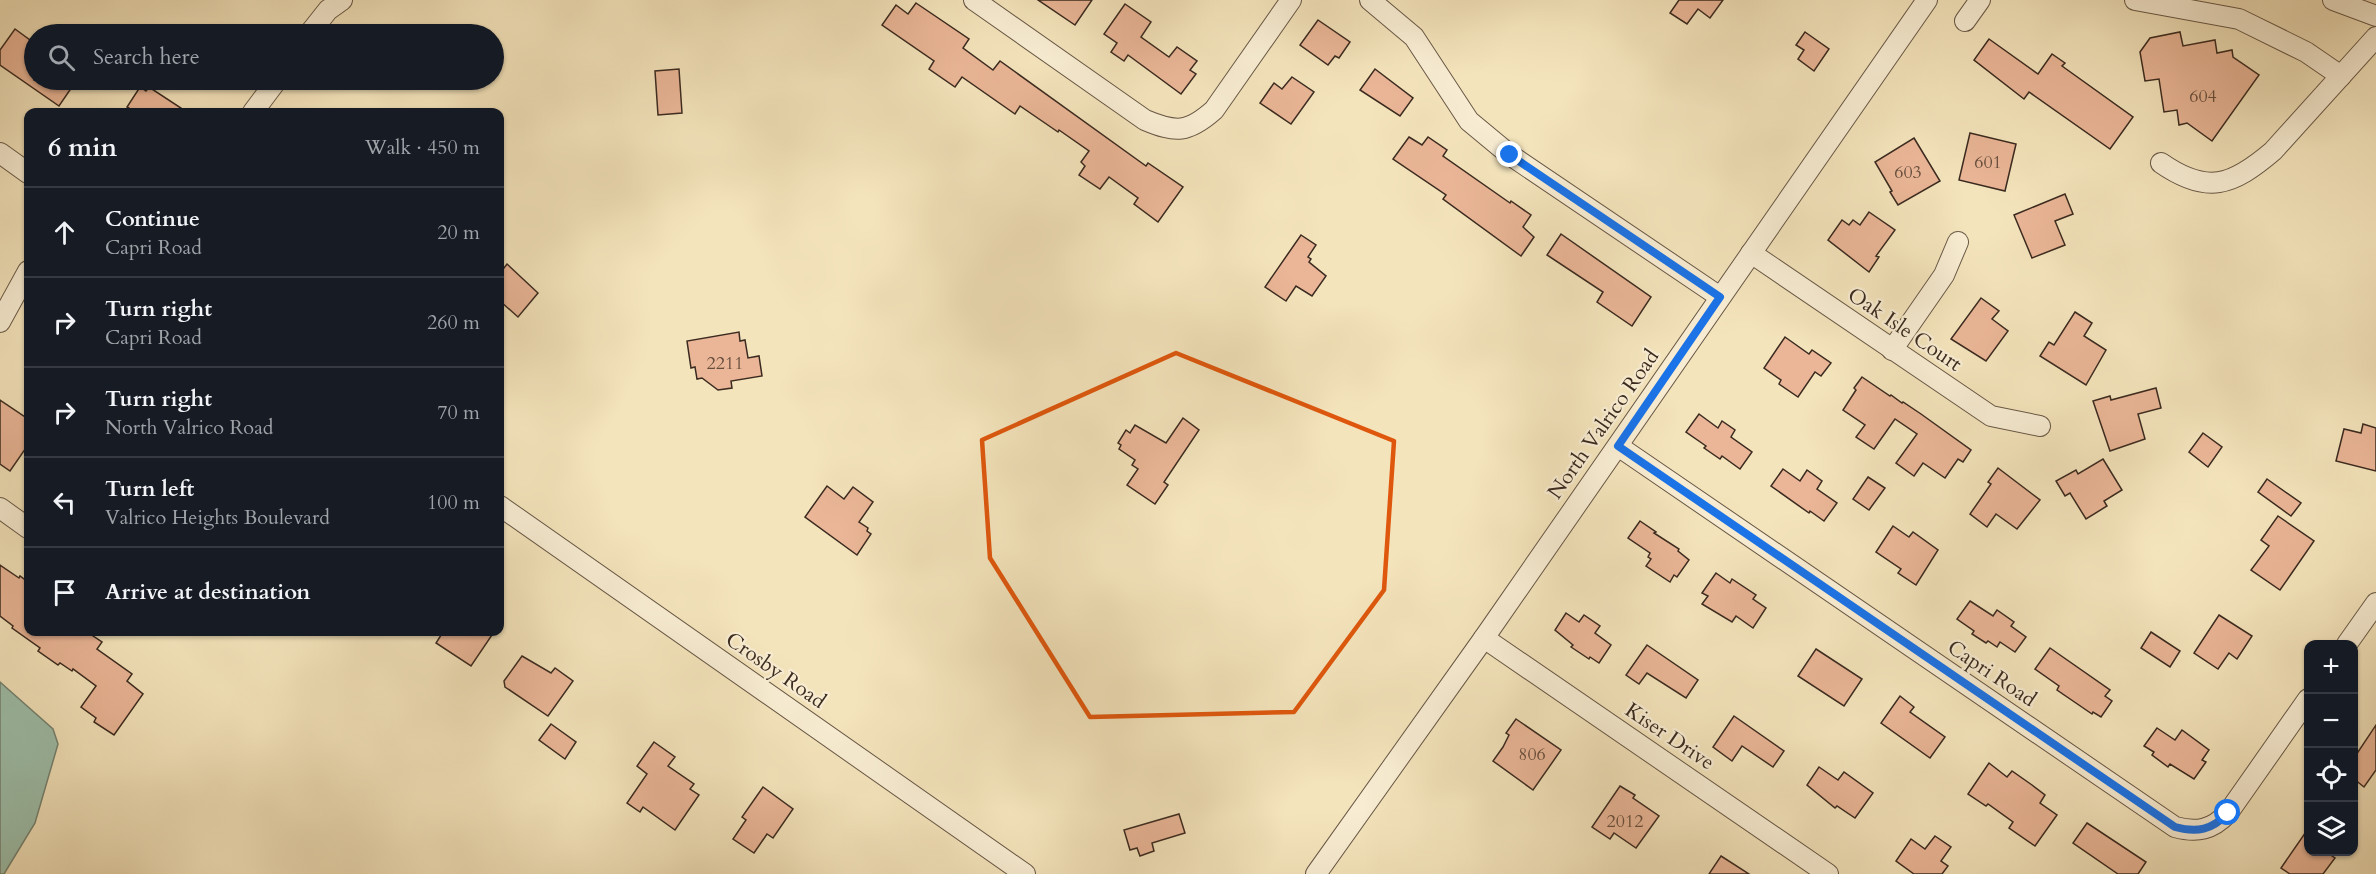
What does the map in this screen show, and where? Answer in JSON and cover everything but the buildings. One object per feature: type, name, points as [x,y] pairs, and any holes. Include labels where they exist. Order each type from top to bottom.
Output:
[{"type":"street","points":[[317,24],[328,10],[342,0]]},
{"type":"street","points":[[974,0],[1145,120],[1166,129],[1187,129],[1214,110],[1291,0]]},
{"type":"street","points":[[1370,0],[1414,37],[1469,121],[1510,155],[1720,297]]},
{"type":"street","name":"North Valrico Road","points":[[1316,874],[1484,638],[1927,0]]},
{"type":"street","points":[[1965,21],[1980,0]]},
{"type":"street","points":[[2135,0],[2239,19],[2306,52],[2341,76]]},
{"type":"street","points":[[2333,0],[2376,16]]},
{"type":"street","points":[[2160,163],[2179,176],[2196,182],[2212,183],[2234,178],[2254,168],[2273,151],[2376,37]]},
{"type":"street","points":[[256,108],[270,90]]},
{"type":"street","points":[[0,153],[24,170]]},
{"type":"street","points":[[1892,350],[1944,275],[1958,242]]},
{"type":"street","name":"Oak Isle Court","points":[[1751,253],[1991,416],[2040,426]]},
{"type":"street","points":[[0,322],[24,278]]},
{"type":"street","name":"Capri Road","points":[[1618,446],[2175,827],[2192,832],[2205,830],[2219,823],[2304,705]]},
{"type":"street","points":[[0,508],[24,525]]},
{"type":"street","name":"Crosby Road","points":[[504,509],[1025,874]]},
{"type":"street","points":[[2350,640],[2376,603]]},
{"type":"street","name":"Kiser Drive","points":[[1484,638],[1828,874]]},
{"type":"highlighted area","points":[[1176,353],[1394,441],[1384,590],[1294,712],[1090,717],[990,558],[982,440]]},
{"type":"shaded area","points":[[0,682],[53,729],[58,744],[35,823],[4,874],[0,874]]},
{"type":"route","points":[[1510,155],[1720,297],[1618,446],[2175,827],[2192,832],[2205,830],[2219,823],[2228,813]]}]
